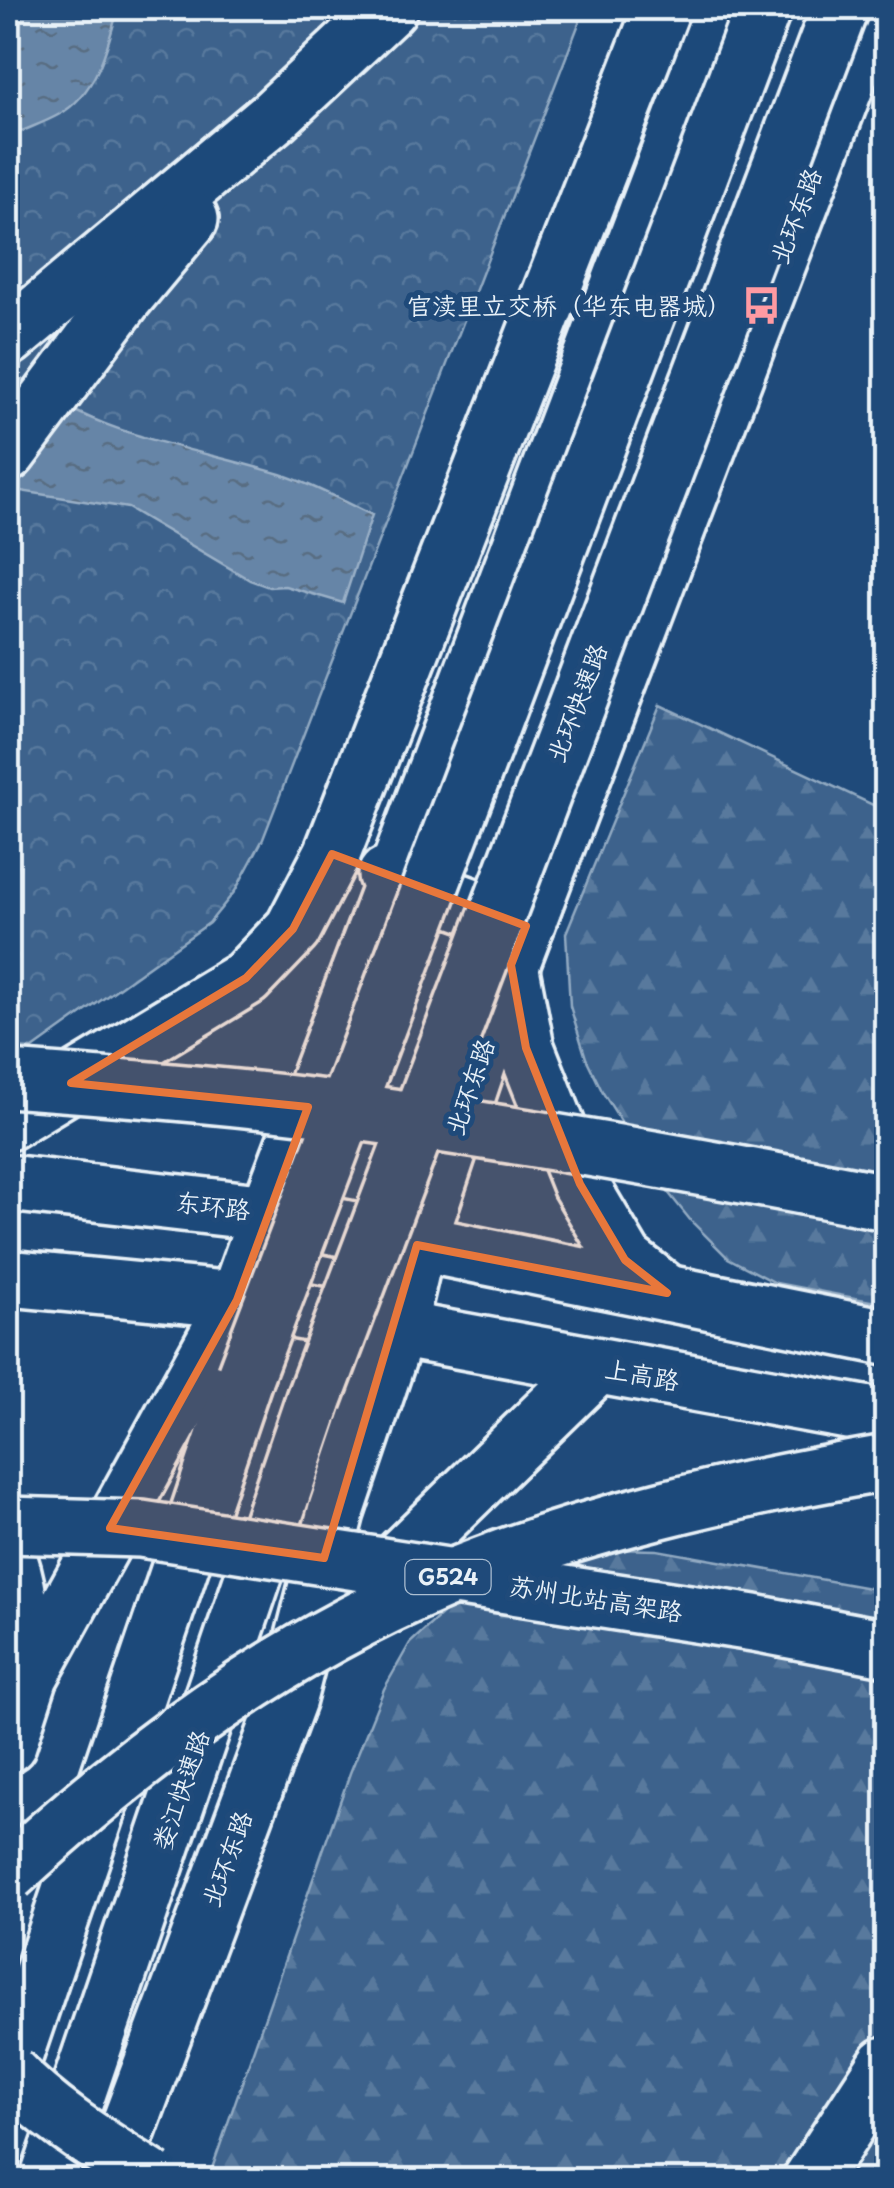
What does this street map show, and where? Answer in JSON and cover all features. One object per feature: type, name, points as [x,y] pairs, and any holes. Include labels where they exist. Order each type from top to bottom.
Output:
[{"type":"main road","points":[[8,338],[274,116],[389,8]]},
{"type":"main road","points":[[8,1122],[246,978],[293,929],[332,854],[662,8]]},
{"type":"main road","points":[[11,1733],[30,1676],[238,1300],[724,8]]},
{"type":"main road","points":[[154,2180],[86,2137],[8,2074],[245,1376],[763,8]]},
{"type":"main road","name":"北环快速路","points":[[314,1399],[840,8]]},
{"type":"main road","name":"北环东路","points":[[109,2180],[288,1698],[336,1512],[397,1331],[417,1244],[518,946],[874,8]]},
{"type":"main road","points":[[8,452],[124,298],[274,116]]},
{"type":"main road","points":[[332,854],[395,878],[518,946],[526,1048],[580,1184],[626,1260],[667,1293]]},
{"type":"main road","points":[[8,1079],[384,1116],[718,1170],[886,1202]]},
{"type":"main road","name":"东环路","points":[[8,1183],[268,1213],[417,1244]]},
{"type":"main road","points":[[417,1244],[886,1337]]},
{"type":"main road","points":[[8,1278],[238,1300],[397,1331]]},
{"type":"main road","name":"上高路","points":[[397,1331],[886,1418]]},
{"type":"main road","points":[[288,1698],[366,1590],[596,1366]]},
{"type":"main road","name":"娄江快速路","points":[[48,2180],[314,1399]]},
{"type":"main road","points":[[8,1874],[132,1767],[226,1697],[300,1652],[440,1582],[597,1527],[718,1496],[886,1463]]},
{"type":"main road","name":"苏州北站高架路","points":[[8,1525],[141,1529],[754,1623],[886,1648]]},
{"type":"main road","points":[[8,1556],[18,1586],[24,1645],[11,1733]]},
{"type":"main road","points":[[811,2180],[886,2065]]},
{"type":"highlighted area","points":[[332,854],[526,926],[511,965],[526,1048],[580,1184],[625,1260],[667,1293],[417,1245],[324,1558],[110,1528],[237,1300],[308,1107],[71,1083],[246,978],[293,929]]},
{"type":"green space","points":[[8,8],[585,8],[263,839],[235,891],[209,923],[33,1049],[8,1048]]},
{"type":"green space","points":[[660,705],[886,811],[886,1304],[776,1283],[728,1258],[659,1181],[603,1093],[586,1058],[570,1006],[566,933]]},
{"type":"green space","points":[[612,1549],[657,1550],[886,1591],[886,2180],[208,2180],[350,1773],[384,1689],[410,1643],[444,1612],[561,1557]]},
{"type":"water","points":[[8,8],[118,8],[98,69],[82,95],[58,115],[8,138]]},
{"type":"water","points":[[8,368],[38,390],[103,423],[292,478],[372,515],[343,603],[250,580],[128,508],[8,489]]},
{"type":"place","name":"官渎里立交桥（华东电器城）","points":[[762,306]]}]
